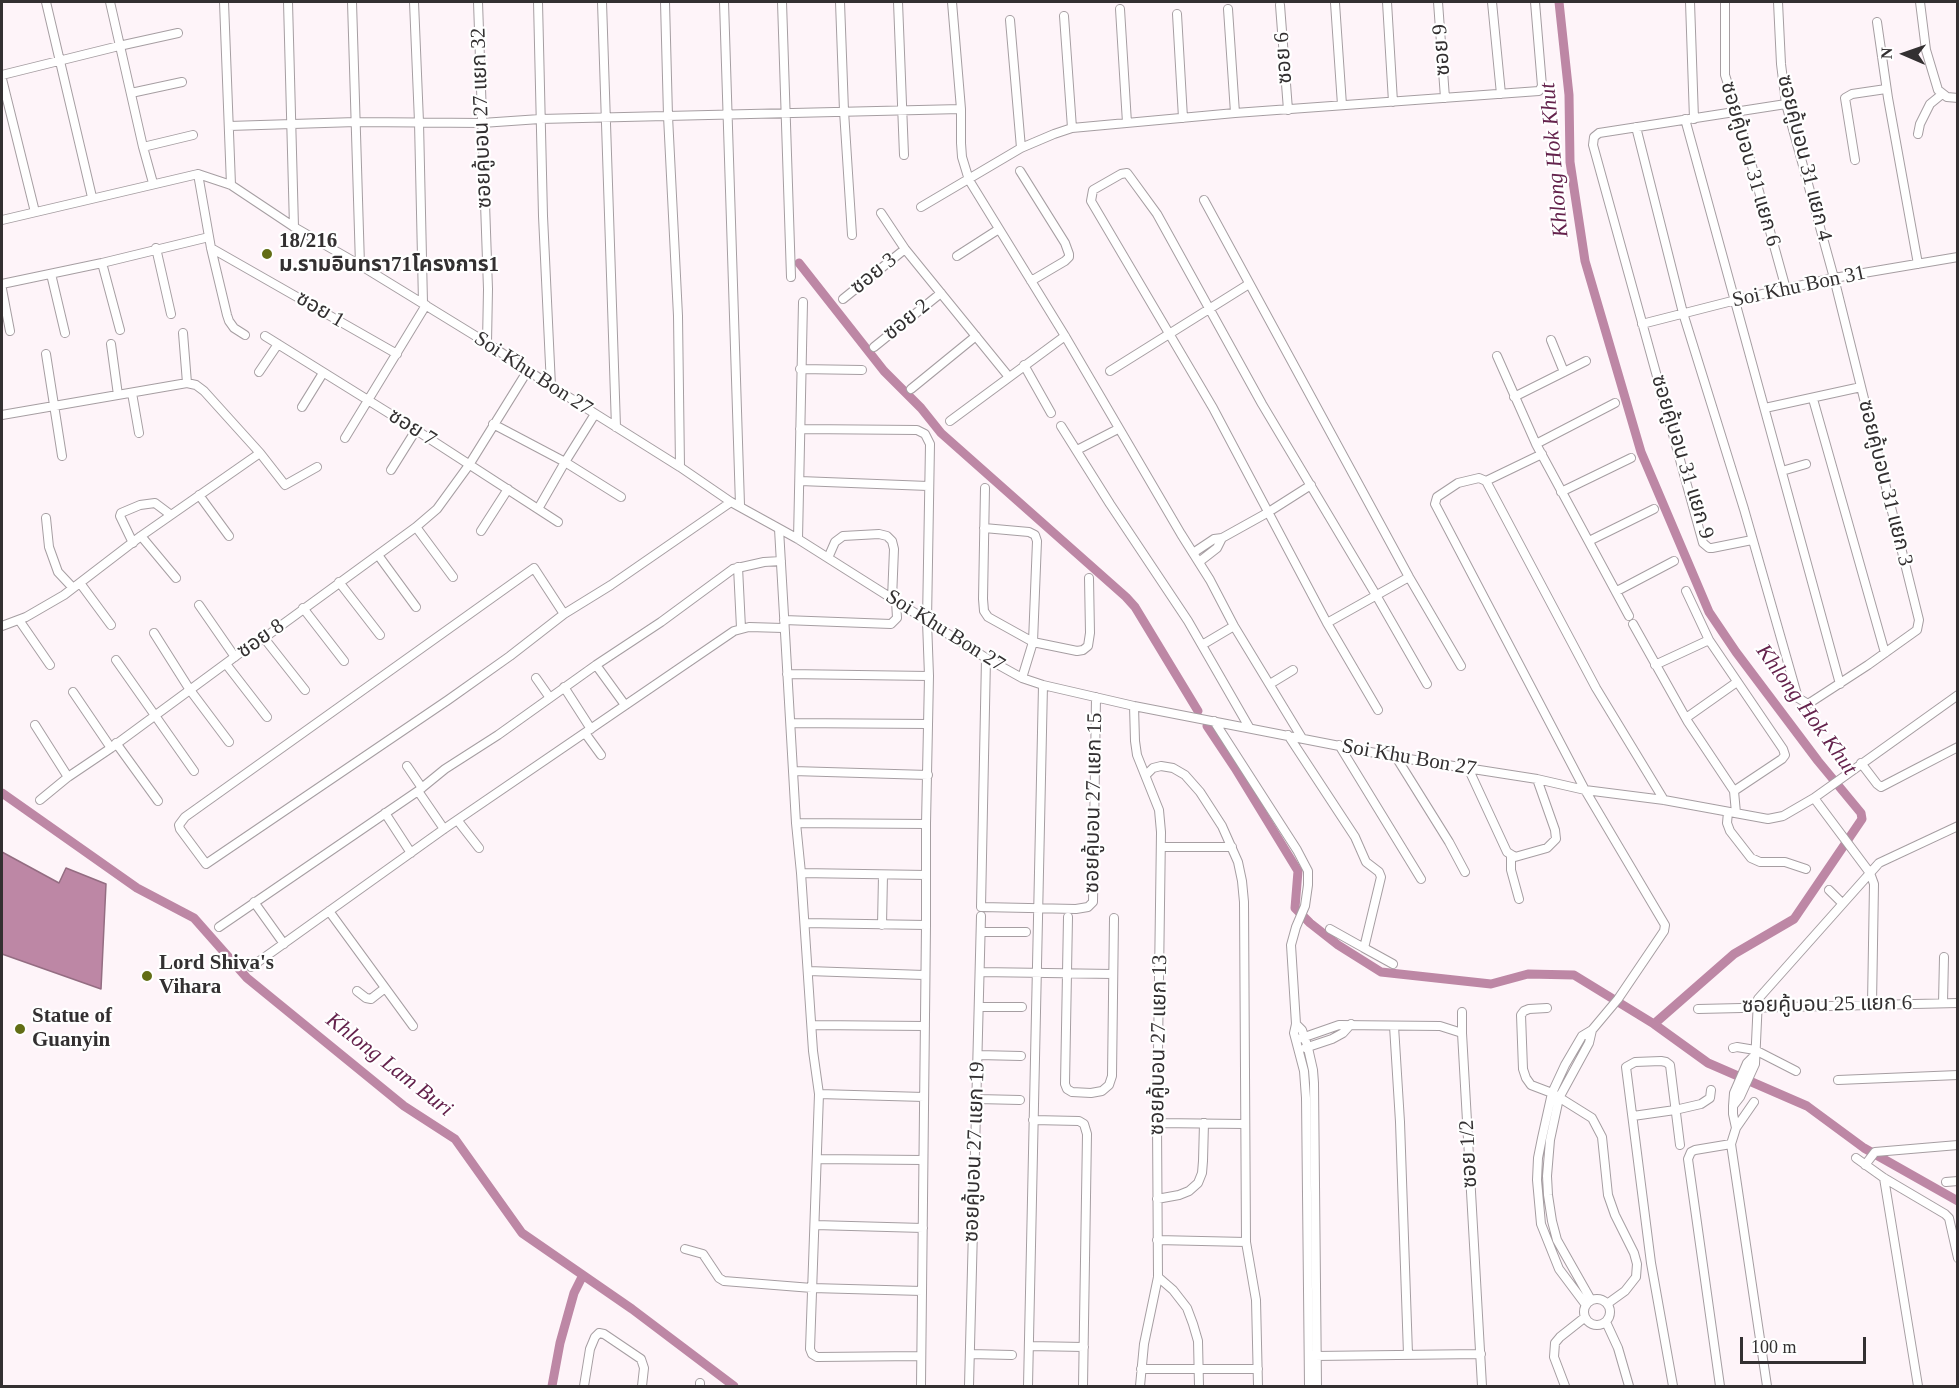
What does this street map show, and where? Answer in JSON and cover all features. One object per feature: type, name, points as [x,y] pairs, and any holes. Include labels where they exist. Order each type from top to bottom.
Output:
[{"type":"street","points":[[46,2],[92,197]]},
{"type":"street","points":[[110,2],[153,183]]},
{"type":"street","points":[[224,2],[231,185]]},
{"type":"street","points":[[288,2],[294,227]]},
{"type":"street","points":[[352,2],[360,265]]},
{"type":"street","points":[[345,438],[397,354],[424,304],[414,2]]},
{"type":"street","name":"ซอยคู้บอน 27 แยก 32","points":[[478,2],[488,290],[487,343]]},
{"type":"street","points":[[538,2],[550,387]]},
{"type":"street","points":[[602,2],[616,427]]},
{"type":"street","points":[[665,2],[678,316],[680,467]]},
{"type":"street","points":[[564,614],[534,568],[185,817],[179,825],[180,829],[206,864],[448,700],[564,614],[735,504],[724,2]]},
{"type":"street","points":[[782,2],[791,277]]},
{"type":"street","points":[[840,2],[852,235]]},
{"type":"street","points":[[898,2],[904,155]]},
{"type":"street","points":[[952,2],[961,109],[962,157],[969,180],[1065,336],[1302,738]]},
{"type":"street","points":[[1387,2],[1393,102]]},
{"type":"street","name":"ซอย 9","points":[[1438,2],[1445,98]]},
{"type":"street","points":[[1492,2],[1501,94]]},
{"type":"street","points":[[921,207],[1021,148],[1072,129],[1235,113],[1539,91],[1542,86],[1535,2]]},
{"type":"street","points":[[1690,2],[1694,119]]},
{"type":"street","name":"ซอยคู้บอน 31 แยก 6","points":[[1725,2],[1725,75],[1785,290]]},
{"type":"street","name":"ซอยคู้บอน 31 แยก 4","points":[[1778,2],[1781,64],[1786,104],[1834,278]]},
{"type":"street","points":[[1920,2],[1926,50],[1938,90],[1941,95],[1958,98]]},
{"type":"street","points":[[1335,3],[1342,105]]},
{"type":"street","name":"ซอย 6","points":[[1280,5],[1288,110]]},
{"type":"street","points":[[1120,9],[1127,123]]},
{"type":"street","points":[[1228,9],[1235,113]]},
{"type":"street","points":[[1177,14],[1183,118]]},
{"type":"street","points":[[1064,16],[1072,129]]},
{"type":"street","points":[[1010,20],[1021,148]]},
{"type":"street","points":[[1877,22],[1886,88],[1918,264]]},
{"type":"street","points":[[35,212],[2,77],[60,60],[178,33]]},
{"type":"street","points":[[130,93],[182,82]]},
{"type":"street","points":[[1855,160],[1845,98],[1852,94],[1886,88]]},
{"type":"street","points":[[1918,134],[1920,123],[1930,104],[1941,95]]},
{"type":"street","points":[[1752,540],[1683,313],[1636,127],[1786,104]]},
{"type":"street","points":[[229,126],[356,122],[482,123],[540,119],[961,109]]},
{"type":"street","points":[[1685,118],[1840,684]]},
{"type":"street","name":"ซอยคู้บอน 31 แยก 9","points":[[1636,127],[1599,133],[1594,138],[1593,145],[1642,324],[1704,543],[1712,548],[1752,540]]},
{"type":"street","points":[[143,147],[193,135]]},
{"type":"street","points":[[1020,171],[1070,254],[1065,261],[1031,281]]},
{"type":"street","points":[[198,174],[209,237],[229,321],[245,335]]},
{"type":"street","name":"Soi Khu Bon 27","points":[[2,219],[198,174],[231,185],[294,227],[487,343],[550,387],[680,467],[735,504],[798,539],[986,658],[1022,678],[1043,685],[1134,706],[1396,757],[1768,819],[1783,816],[1814,798],[1958,694]]},
{"type":"street","points":[[1378,710],[1327,623],[1213,408],[1091,201],[1094,190],[1121,174],[1128,175],[1157,214],[1262,404],[1427,684]]},
{"type":"street","points":[[1204,200],[1409,577],[1461,666]]},
{"type":"street","points":[[881,213],[905,249],[1009,377]]},
{"type":"street","points":[[957,255],[999,229]]},
{"type":"street","points":[[2,284],[209,237]]},
{"type":"street","points":[[156,248],[171,314]]},
{"type":"street","name":"ซอย 1","points":[[212,248],[397,354]]},
{"type":"street","name":"ซอย 3","points":[[843,299],[905,249]]},
{"type":"street","name":"Soi Khu Bon 31","points":[[1642,324],[1834,278],[1958,257]]},
{"type":"street","points":[[102,263],[120,330]]},
{"type":"street","points":[[51,274],[65,333]]},
{"type":"street","name":"ซอยคู้บอน 31 แยก 3","points":[[1752,540],[1798,698],[1808,704],[1917,630],[1920,620],[1834,278]]},
{"type":"street","points":[[1110,371],[1249,284]]},
{"type":"street","points":[[2,289],[10,331]]},
{"type":"street","name":"ซอย 2","points":[[874,347],[941,293]]},
{"type":"street","points":[[798,539],[803,302]]},
{"type":"street","points":[[183,333],[187,383]]},
{"type":"street","name":"ซอย 7","points":[[265,336],[558,522]]},
{"type":"street","points":[[911,389],[976,336]]},
{"type":"street","points":[[950,421],[1065,336]]},
{"type":"street","points":[[1551,340],[1564,372]]},
{"type":"street","points":[[111,344],[118,395]]},
{"type":"street","points":[[259,372],[278,344]]},
{"type":"street","points":[[46,354],[62,456]]},
{"type":"street","points":[[1497,356],[1536,444],[1629,616]]},
{"type":"street","points":[[1515,397],[1586,360]]},
{"type":"street","points":[[1024,365],[1051,413]]},
{"type":"street","points":[[800,369],[862,370]]},
{"type":"street","name":"ซอย 8","points":[[40,800],[68,777],[416,527],[443,503],[528,370]]},
{"type":"street","points":[[302,407],[323,373]]},
{"type":"street","points":[[2,415],[187,383],[204,391],[260,453],[285,485],[317,466]]},
{"type":"street","points":[[1765,408],[1861,387]]},
{"type":"street","points":[[132,393],[139,433]]},
{"type":"street","points":[[1813,399],[1885,653]]},
{"type":"street","points":[[1536,444],[1615,403]]},
{"type":"street","points":[[538,509],[595,414]]},
{"type":"street","points":[[493,424],[565,462],[621,497]]},
{"type":"street","points":[[1061,426],[1202,645],[1249,728]]},
{"type":"street","points":[[800,429],[917,430],[925,434],[930,444],[921,1386]]},
{"type":"street","points":[[1077,450],[1118,429]]},
{"type":"street","points":[[391,470],[416,430]]},
{"type":"street","points":[[2,626],[19,620],[76,586],[141,536],[260,453]]},
{"type":"street","points":[[1486,481],[1542,454]]},
{"type":"street","points":[[1561,492],[1631,458]]},
{"type":"street","points":[[1782,471],[1806,464]]},
{"type":"street","points":[[1588,1302],[1559,1269],[1544,1230],[1538,1200],[1538,1164],[1565,1065],[1582,1036],[1592,1030],[1618,999],[1664,931],[1665,925],[1585,790],[1435,504],[1437,496],[1458,483],[1479,478],[1486,481],[1596,688],[1664,800]]},
{"type":"street","points":[[800,481],[928,486]]},
{"type":"street","points":[[1193,553],[1214,539],[1222,538],[1267,513],[1311,485]]},
{"type":"street","points":[[985,488],[984,611],[988,617],[1033,642],[1077,651],[1083,650],[1088,646],[1090,633],[1089,578]]},
{"type":"street","points":[[481,531],[508,489]]},
{"type":"street","points":[[199,495],[229,536]]},
{"type":"street","points":[[133,543],[120,516],[122,513],[140,505],[155,503],[171,515]]},
{"type":"street","points":[[1589,541],[1654,509]]},
{"type":"street","points":[[46,518],[49,548],[58,573],[76,586],[111,625]]},
{"type":"street","points":[[416,527],[453,576]]},
{"type":"street","points":[[984,528],[1029,532],[1035,535],[1038,551],[1033,642],[1022,678]]},
{"type":"street","points":[[779,529],[796,823],[819,1094],[810,1349],[817,1357],[921,1356]]},
{"type":"street","points":[[251,967],[444,829],[734,631],[741,628],[784,624],[891,624],[897,618],[894,600],[894,549],[892,541],[887,536],[879,534],[843,536],[835,542],[828,558]]},
{"type":"street","points":[[141,536],[177,578]]},
{"type":"street","points":[[1198,562],[1217,548],[1222,538]]},
{"type":"street","points":[[378,555],[416,607]]},
{"type":"street","points":[[219,927],[738,567],[781,561]]},
{"type":"street","points":[[1617,591],[1674,561]]},
{"type":"street","points":[[738,567],[741,628]]},
{"type":"street","points":[[1327,623],[1409,577]]},
{"type":"street","points":[[339,582],[380,635]]},
{"type":"street","points":[[1686,591],[1709,640],[1784,749],[1785,755],[1782,759],[1734,791]]},
{"type":"street","points":[[199,604],[235,657]]},
{"type":"street","points":[[303,608],[344,661]]},
{"type":"street","points":[[19,620],[50,665]]},
{"type":"street","points":[[1633,624],[1686,718],[1734,791],[1732,813],[1727,823],[1730,831],[1755,861],[1785,862],[1806,869]]},
{"type":"street","points":[[1202,645],[1234,626]]},
{"type":"street","points":[[154,633],[190,690],[229,742]]},
{"type":"street","points":[[264,638],[305,690]]},
{"type":"street","points":[[1655,665],[1709,640]]},
{"type":"street","name":"ซอยคู้บอน 27 แยก 15","points":[[986,658],[981,907],[1084,909],[1093,902],[1096,697]]},
{"type":"street","points":[[116,660],[194,771]]},
{"type":"street","points":[[226,664],[267,717]]},
{"type":"street","points":[[596,664],[625,705]]},
{"type":"street","points":[[1270,684],[1293,670]]},
{"type":"street","points":[[787,674],[929,676]]},
{"type":"street","points":[[536,678],[550,698]]},
{"type":"street","points":[[1686,718],[1737,682]]},
{"type":"street","points":[[1028,1386],[1043,685]]},
{"type":"street","points":[[564,687],[601,755]]},
{"type":"street","points":[[73,692],[158,801]]},
{"type":"street","name":"ซอยคู้บอน 27 แยก 13","points":[[1134,706],[1134,741],[1137,755],[1160,810],[1161,847],[1157,1123],[1158,1277],[1140,1386]]},
{"type":"street","points":[[1214,721],[1308,871],[1305,906],[1291,945],[1296,1020],[1302,1030],[1298,1050],[1305,1078],[1313,1356],[1317,1386]]},
{"type":"street","points":[[791,723],[928,724]]},
{"type":"street","points":[[35,725],[68,777]]},
{"type":"street","points":[[1288,735],[1355,837],[1366,862],[1379,872],[1381,877],[1364,948]]},
{"type":"street","points":[[1339,745],[1421,879]]},
{"type":"street","points":[[1862,763],[1881,787],[1958,747]]},
{"type":"street","points":[[1396,757],[1465,872]]},
{"type":"street","points":[[407,766],[444,829]]},
{"type":"street","points":[[1146,776],[1153,768],[1161,766],[1173,768],[1185,775],[1200,792],[1222,826],[1232,847],[1242,881],[1246,1242],[1256,1300],[1258,1386]]},
{"type":"street","points":[[1469,770],[1507,852],[1511,856],[1520,856],[1547,848],[1556,839],[1537,780]]},
{"type":"street","points":[[793,771],[928,775]]},
{"type":"street","points":[[1814,798],[1870,873],[1874,884],[1872,1004]]},
{"type":"street","points":[[385,813],[411,853]]},
{"type":"street","points":[[458,821],[479,848]]},
{"type":"street","points":[[796,823],[926,824]]},
{"type":"street","points":[[1736,1128],[1733,1106],[1756,1052],[1758,999],[1879,863],[1958,826]]},
{"type":"street","points":[[1161,847],[1232,847]]},
{"type":"street","points":[[1511,856],[1509,861],[1519,899]]},
{"type":"street","points":[[801,873],[926,875]]},
{"type":"street","points":[[882,925],[883,875]]},
{"type":"street","points":[[1829,890],[1842,903]]},
{"type":"street","points":[[254,902],[284,945]]},
{"type":"street","points":[[329,911],[413,1026]]},
{"type":"street","name":"ซอยคู้บอน 27 แยก 19","points":[[969,1386],[981,916]]},
{"type":"street","points":[[1068,917],[1065,1084],[1072,1092],[1091,1093],[1102,1091],[1109,1085],[1112,1076],[1114,918]]},
{"type":"street","points":[[805,923],[926,925]]},
{"type":"street","points":[[1330,929],[1394,964]]},
{"type":"street","points":[[981,932],[1026,932]]},
{"type":"street","points":[[1943,1003],[1944,957]]},
{"type":"street","points":[[808,971],[924,975]]},
{"type":"street","points":[[980,972],[1113,974]]},
{"type":"street","points":[[357,991],[368,999],[385,988]]},
{"type":"street","name":"ซอยคู้บอน 25 แยก 6","points":[[1698,1008],[1958,1003]]},
{"type":"street","points":[[979,1007],[1022,1007]]},
{"type":"street","points":[[1547,1008],[1529,1009],[1521,1015],[1523,1069],[1526,1078],[1531,1085],[1556,1095],[1592,1118],[1602,1137],[1608,1195],[1638,1264],[1636,1277],[1625,1291],[1607,1304]]},
{"type":"street","name":"ซอย 1/2","points":[[1462,1012],[1482,1386]]},
{"type":"street","points":[[1300,1038],[1339,1025],[1351,1024],[1440,1026],[1462,1033]]},
{"type":"street","points":[[1298,1050],[1332,1040],[1343,1034],[1351,1024]]},
{"type":"street","points":[[812,1025],[925,1026]]},
{"type":"street","points":[[1395,1026],[1408,1354]]},
{"type":"street","points":[[1300,1038],[1308,1048],[1314,1083],[1313,1356],[1309,1386]]},
{"type":"street","points":[[1733,1048],[1756,1052],[1796,1071]]},
{"type":"street","points":[[978,1055],[1021,1056]]},
{"type":"street","points":[[1673,1386],[1651,1263],[1626,1067],[1635,1062],[1660,1061],[1670,1065],[1680,1145]]},
{"type":"street","points":[[1838,1080],[1958,1074]]},
{"type":"street","points":[[1633,1116],[1701,1104],[1710,1098],[1711,1090]]},
{"type":"street","points":[[819,1094],[924,1096]]},
{"type":"street","points":[[1556,1095],[1550,1140],[1548,1195],[1553,1227],[1588,1302]]},
{"type":"street","points":[[977,1099],[1020,1100]]},
{"type":"street","points":[[1754,1102],[1736,1128],[1731,1144],[1767,1386]]},
{"type":"street","points":[[1033,1120],[1079,1121],[1084,1124],[1087,1134],[1083,1386]]},
{"type":"street","points":[[1157,1123],[1244,1124]]},
{"type":"street","points":[[1157,1199],[1179,1195],[1189,1191],[1198,1183],[1202,1167],[1203,1123]]},
{"type":"street","points":[[1720,1386],[1688,1159],[1691,1152],[1695,1150],[1731,1144]]},
{"type":"street","points":[[1868,1162],[1875,1152],[1958,1145]]},
{"type":"street","points":[[1856,1158],[1868,1162],[1884,1178],[1945,1214],[1949,1218],[1958,1258]]},
{"type":"street","points":[[818,1159],[923,1160]]},
{"type":"street","points":[[1538,1164],[1548,1166]]},
{"type":"street","points":[[1884,1178],[1918,1386]]},
{"type":"street","points":[[1946,1182],[1958,1181]]},
{"type":"street","points":[[815,1225],[923,1228]]},
{"type":"street","points":[[1544,1230],[1553,1227]]},
{"type":"street","points":[[1157,1240],[1246,1242]]},
{"type":"street","points":[[685,1249],[703,1254],[719,1278],[724,1281],[812,1288],[922,1291]]},
{"type":"street","points":[[1158,1277],[1173,1290],[1187,1308],[1198,1341],[1199,1386]]},
{"type":"street","points":[[1602,1300],[1607,1304],[1610,1313],[1606,1322],[1594,1326],[1588,1323],[1583,1311],[1588,1302],[1602,1300]]},
{"type":"street","points":[[1564,1386],[1554,1358],[1556,1343],[1560,1337],[1584,1318]]},
{"type":"street","points":[[1606,1322],[1618,1348],[1629,1386]]},
{"type":"street","points":[[584,1386],[590,1349],[599,1333],[641,1359],[644,1368],[642,1386]]},
{"type":"street","points":[[1029,1346],[1084,1347]]},
{"type":"street","points":[[970,1354],[1012,1355]]},
{"type":"street","points":[[1313,1356],[1481,1354]]},
{"type":"street","points":[[1141,1369],[1258,1369]]},
{"type":"shaded area","points":[[2,852],[59,883],[66,868],[106,884],[101,989],[2,954]]},
{"type":"waterway","name":"Khlong Hok Khut","points":[[1559,2],[1569,95],[1570,162],[1585,261],[1641,452],[1709,612],[1736,652],[1818,761],[1861,813],[1862,819],[1794,919],[1734,954],[1654,1024],[1708,1063],[1807,1106],[1864,1148],[1958,1201]]},
{"type":"waterway","points":[[799,263],[884,371],[921,408],[941,433],[1135,607],[1198,711]]},
{"type":"waterway","points":[[1207,726],[1298,871],[1295,908],[1338,945],[1381,972],[1491,984],[1528,974],[1574,975],[1654,1024]]},
{"type":"waterway","name":"Khlong Lam Buri","points":[[2,793],[137,888],[194,918],[247,978],[404,1106],[455,1139],[522,1233],[632,1309],[734,1386]]},
{"type":"waterway","points":[[552,1386],[560,1343],[574,1293],[583,1275]]},
{"type":"place","name":"18/216 ม.รามอินทรา71โครงการ1","points":[[267,254]]},
{"type":"place","name":"Lord Shiva's Vihara","points":[[147,976]]},
{"type":"place","name":"Statue of Guanyin","points":[[20,1029]]}]
